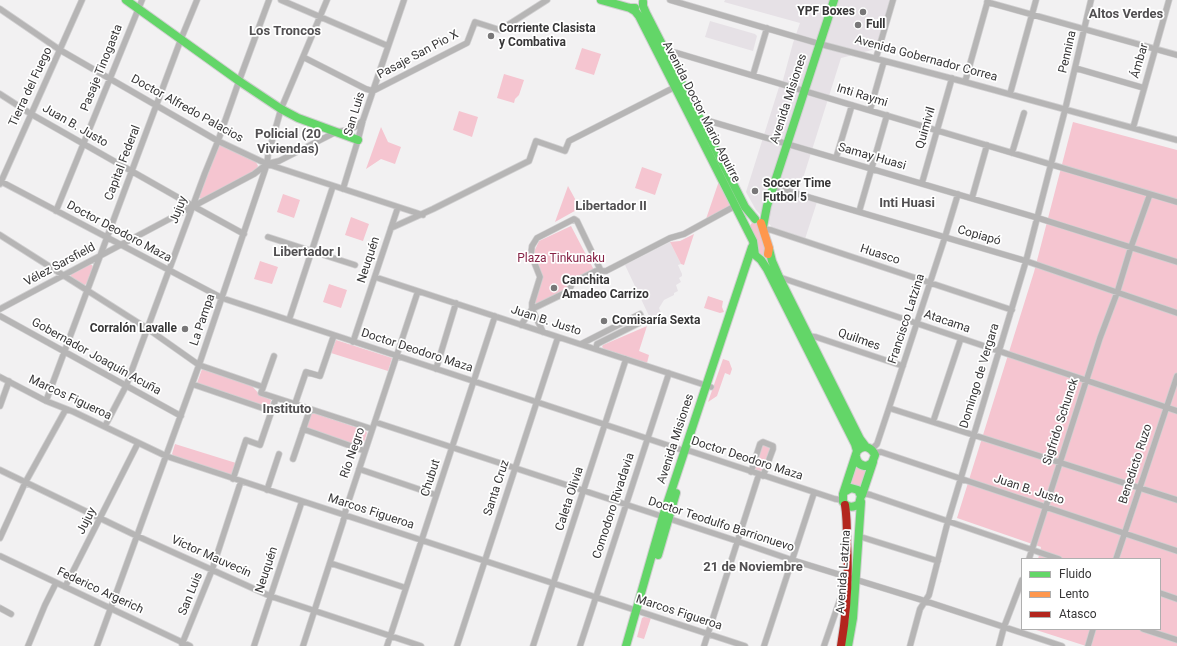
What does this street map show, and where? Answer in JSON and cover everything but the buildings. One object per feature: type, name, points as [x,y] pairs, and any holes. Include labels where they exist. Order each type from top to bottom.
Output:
[{"type":"main road","points":[[126,0],[239,81],[281,109],[298,118],[358,140]]},
{"type":"main road","points":[[601,0],[628,7],[638,7],[644,1]]},
{"type":"main road","name":"Avenida Doctor Mario Aguirre","points":[[621,0],[639,16],[753,242],[754,253],[756,257],[760,258]]},
{"type":"main road","name":"Avenida Misiones","points":[[763,228],[767,206],[834,0]]},
{"type":"main road","name":"Avenida Doctor Mario Aguirre","points":[[644,1],[644,8],[744,207],[759,221],[763,228]]},
{"type":"main road","name":"Avenida Misiones","points":[[747,230],[748,223],[760,216],[767,206]]},
{"type":"main road","points":[[760,258],[855,444],[858,463],[863,466],[870,465],[875,455],[862,442],[808,336],[772,261],[763,228]]},
{"type":"main road","name":"Avenida Misiones","points":[[709,386],[753,242]]},
{"type":"main road","name":"Avenida Misiones","points":[[626,646],[639,611],[687,451],[750,267],[754,262],[766,256],[769,249]]},
{"type":"main road","points":[[857,454],[861,447],[870,450]]},
{"type":"main road","name":"Avenida Latzina","points":[[848,646],[853,618],[844,499],[857,454]]},
{"type":"main road","name":"Avenida Latzina","points":[[841,646],[858,536],[862,497],[873,461]]},
{"type":"main road","points":[[853,488],[857,490],[862,497],[859,504],[855,507],[849,507],[844,499],[848,489],[853,488]]},
{"type":"main road","name":"Avenida Misiones","points":[[632,646],[639,611]]},
{"type":"street","name":"Tierra del Fuego","points":[[0,182],[82,0]]},
{"type":"street","name":"Pasaje Tinogasta","points":[[56,211],[142,0]]},
{"type":"street","name":"Capital Federal","points":[[46,401],[181,39],[197,0]]},
{"type":"street","name":"Jujuy","points":[[105,426],[126,386],[269,0]]},
{"type":"street","points":[[281,0],[388,46]]},
{"type":"street","name":"La Pampa","points":[[97,646],[181,416],[244,234],[267,164],[268,155],[281,109],[327,0]]},
{"type":"street","name":"San Luis","points":[[343,189],[363,120],[404,0]]},
{"type":"street","name":"Pasaje San Pio X","points":[[373,91],[468,43],[475,22],[500,30],[548,0]]},
{"type":"street","name":"Avenida Gobernador Correa","points":[[670,0],[820,44],[952,78],[1177,140]]},
{"type":"street","points":[[876,58],[892,0]]},
{"type":"street","points":[[1010,94],[1036,0]]},
{"type":"street","name":"Pennina","points":[[1065,110],[1091,0]]},
{"type":"street","points":[[965,82],[987,1],[1177,55]]},
{"type":"street","name":"Ámbar","points":[[1133,128],[1167,1]]},
{"type":"street","name":"Doctor Alfredo Palacios","points":[[0,9],[60,50],[218,141],[267,164],[423,214]]},
{"type":"street","points":[[753,75],[767,28]]},
{"type":"street","name":"Inti Raymi","points":[[666,51],[753,75],[1177,202]]},
{"type":"street","points":[[303,57],[366,89],[373,91]]},
{"type":"street","points":[[870,110],[884,60]]},
{"type":"street","points":[[1075,68],[1144,88]]},
{"type":"street","name":"Quimivil","points":[[922,183],[952,78]]},
{"type":"street","points":[[391,228],[423,214],[529,160],[536,141],[565,151],[569,141],[675,86]]},
{"type":"street","name":"Juan B. Justo","points":[[0,94],[83,144],[244,234]]},
{"type":"street","points":[[836,158],[852,105]]},
{"type":"street","name":"Domingo de Vergara","points":[[910,646],[920,608],[929,595],[960,478],[1012,310],[1038,218],[1065,110]]},
{"type":"street","points":[[1012,153],[1024,113]]},
{"type":"street","points":[[859,212],[887,115]]},
{"type":"street","name":"Samay Huasi","points":[[699,118],[972,198],[1177,262]]},
{"type":"street","name":"Vélez Sarsfield","points":[[0,309],[254,174],[267,164],[279,161],[336,132],[348,130],[357,126],[363,120]]},
{"type":"street","points":[[972,198],[987,145]]},
{"type":"street","name":"Doctor Deodoro Maza","points":[[0,182],[222,298],[814,493],[834,499],[844,499]]},
{"type":"street","points":[[288,320],[333,186]]},
{"type":"street","name":"Copiapó","points":[[774,187],[1026,261],[1177,313]]},
{"type":"street","name":"Francisco Latzina","points":[[870,450],[877,444],[958,194]]},
{"type":"street","name":"Sigfrido Schunck","points":[[1029,558],[1086,380],[1150,194]]},
{"type":"street","points":[[521,325],[532,309],[569,291],[572,283],[596,271],[606,271],[670,238],[684,234],[735,206]]},
{"type":"street","name":"Neuquén","points":[[353,342],[398,207]]},
{"type":"street","points":[[543,332],[532,309],[532,303],[540,277],[531,254],[532,246],[537,238],[574,219],[601,271]]},
{"type":"street","name":"Huasco","points":[[763,228],[1012,310]]},
{"type":"street","points":[[0,235],[148,328],[199,365],[262,390],[276,398],[372,429]]},
{"type":"street","points":[[268,237],[355,265]]},
{"type":"street","name":"Juan B. Justo","points":[[375,277],[709,386]]},
{"type":"street","name":"Atacama","points":[[779,277],[1177,411]]},
{"type":"street","name":"Río Negro","points":[[303,646],[344,515],[418,291]]},
{"type":"street","points":[[436,369],[456,303]]},
{"type":"street","points":[[581,344],[640,314],[644,321],[597,344],[596,349]]},
{"type":"street","name":"Gobernador Joaquín Acuña","points":[[0,316],[181,416]]},
{"type":"street","name":"Chubut","points":[[387,646],[495,316]]},
{"type":"street","points":[[295,404],[306,372],[320,376],[334,335]]},
{"type":"street","name":"Quilmes","points":[[808,336],[816,337],[903,366]]},
{"type":"street","name":"Santa Cruz","points":[[457,646],[558,337]]},
{"type":"street","points":[[933,422],[961,338]]},
{"type":"street","points":[[262,390],[274,356]]},
{"type":"street","name":"Caleta Olivia","points":[[533,646],[626,359]]},
{"type":"street","name":"Comodoro Rivadavia","points":[[580,646],[669,373]]},
{"type":"street","name":"Benedicto Ruzo","points":[[1116,558],[1177,376]]},
{"type":"street","name":"Marcos Figueroa","points":[[0,377],[46,401],[105,426],[166,456],[745,646]]},
{"type":"street","points":[[0,406],[9,381]]},
{"type":"street","points":[[192,384],[271,411]]},
{"type":"street","points":[[234,479],[246,440],[260,445],[276,398]]},
{"type":"street","points":[[889,408],[1177,500]]},
{"type":"street","points":[[0,538],[25,483],[66,409]]},
{"type":"street","points":[[293,459],[310,409]]},
{"type":"street","name":"Doctor Teodulfo Barrionuevo","points":[[375,422],[666,517],[792,560],[925,601],[1062,646]]},
{"type":"street","points":[[303,429],[365,451]]},
{"type":"street","points":[[704,646],[737,541],[773,446],[763,442],[760,444],[751,472]]},
{"type":"street","name":"Jujuy","points":[[65,587],[138,443]]},
{"type":"street","name":"Juan B. Justo","points":[[870,450],[960,478],[1177,551]]},
{"type":"street","points":[[267,490],[279,454]]},
{"type":"street","points":[[359,469],[436,494]]},
{"type":"street","name":"Víctor Mauvecín","points":[[0,470],[137,536],[270,596],[421,646]]},
{"type":"street","name":"San Luis","points":[[182,644],[212,570],[241,481]]},
{"type":"street","points":[[764,646],[814,493]]},
{"type":"street","points":[[862,497],[867,494],[871,495],[1056,558]]},
{"type":"street","name":"Neuquén","points":[[254,646],[302,501]]},
{"type":"street","points":[[858,536],[938,561]]},
{"type":"street","name":"Federico Argerich","points":[[0,556],[111,608],[182,644],[190,646]]},
{"type":"street","points":[[330,563],[406,588]]},
{"type":"street","points":[[824,646],[843,590],[851,578]]},
{"type":"street","points":[[28,646],[56,583]]},
{"type":"street","points":[[999,646],[1004,627],[1021,588]]},
{"type":"street","points":[[1161,593],[1177,599]]},
{"type":"street","points":[[0,608],[10,614]]},
{"type":"street","points":[[1088,646],[1093,630]]},
{"type":"street","points":[[1146,630],[1177,640]]},
{"type":"shaded area","points":[[725,0],[890,0],[876,49],[841,58],[799,191],[817,202],[805,239],[773,228],[756,210],[746,192],[800,23],[724,2]]},
{"type":"shaded area","points":[[710,21],[755,34],[757,36],[753,51],[705,37]]},
{"type":"shaded area","points":[[670,242],[681,264],[678,265],[682,274],[679,278],[681,282],[676,285],[678,291],[674,293],[674,295],[664,300],[659,308],[661,313],[650,318],[625,265]]},
{"type":"green space","points":[[582,48],[601,54],[594,75],[575,69]]},
{"type":"green space","points":[[504,74],[524,80],[519,95],[515,99],[514,103],[497,98]]},
{"type":"green space","points":[[459,111],[478,117],[472,137],[453,130]]},
{"type":"green space","points":[[1073,122],[1177,150],[1177,646],[1086,646],[1036,630],[1161,630],[1161,558],[1038,558],[1041,547],[957,518],[1034,272]]},
{"type":"green space","points":[[381,127],[388,142],[401,147],[395,164],[381,159],[366,169]]},
{"type":"green space","points":[[219,146],[256,162],[258,166],[256,170],[202,199],[199,198],[217,148]]},
{"type":"green space","points":[[642,167],[662,174],[655,195],[635,188]]},
{"type":"green space","points":[[719,181],[731,203],[729,206],[706,219]]},
{"type":"green space","points":[[568,186],[580,208],[555,222]]},
{"type":"green space","points":[[283,194],[300,200],[294,218],[277,212]]},
{"type":"green space","points":[[351,217],[369,224],[363,241],[345,235]]},
{"type":"green space","points":[[753,222],[758,222],[766,251],[763,255],[758,255],[754,234],[750,227]]},
{"type":"green space","name":"Plaza Tinkunaku","points":[[571,226],[594,270],[571,281],[566,289],[536,305],[534,303],[542,277],[533,254],[539,241]]},
{"type":"green space","points":[[694,234],[684,265],[681,264],[670,242],[680,241]]},
{"type":"green space","points":[[260,261],[278,267],[272,284],[254,279]]},
{"type":"green space","points":[[90,264],[93,267],[85,285],[82,285],[71,277],[71,274]]},
{"type":"green space","points":[[329,284],[347,290],[341,308],[323,302]]},
{"type":"green space","points":[[708,296],[723,301],[722,307],[724,312],[720,313],[704,308]]},
{"type":"green space","points":[[647,326],[639,351],[649,355],[647,363],[604,349],[602,347],[603,345]]},
{"type":"green space","points":[[336,340],[392,358],[388,371],[331,353]]},
{"type":"green space","points":[[723,359],[729,361],[732,369],[730,375],[725,373],[717,396],[708,402]]},
{"type":"green space","points":[[202,369],[252,386],[260,395],[271,400],[270,405],[267,407],[198,384],[197,383]]},
{"type":"green space","points":[[314,413],[366,431],[367,433],[363,445],[359,447],[308,429],[306,427],[308,418]]},
{"type":"green space","points":[[175,444],[236,463],[232,474],[229,475],[174,456],[172,454]]},
{"type":"green space","points":[[764,445],[770,447],[771,449],[761,472],[755,470],[754,467],[762,446]]},
{"type":"green space","points":[[855,465],[869,468],[861,491],[850,487]]},
{"type":"green space","points":[[642,618],[651,618],[644,639],[637,637]]},
{"type":"traffic: fast","points":[[126,0],[239,81],[281,109],[298,118],[358,140]]},
{"type":"traffic: fast","points":[[601,0],[635,8]]},
{"type":"traffic: fast","points":[[763,227],[767,206],[834,0]]},
{"type":"traffic: fast","points":[[643,2],[646,13],[745,207],[755,219]]},
{"type":"traffic: fast","points":[[630,8],[639,16],[753,241],[755,255],[761,260],[767,269],[855,444],[857,451]]},
{"type":"traffic: fast","points":[[626,646],[663,516],[752,247]]},
{"type":"traffic: fast","points":[[769,249],[772,261],[779,277],[860,439],[866,447]]},
{"type":"traffic: fast","points":[[844,492],[851,488],[858,490],[861,496],[859,504],[851,507],[843,502],[843,494],[857,451],[867,447],[875,455],[872,463],[867,466],[860,464],[856,457]]},
{"type":"traffic: fast","points":[[862,495],[873,462]]},
{"type":"traffic: fast","points":[[658,555],[676,493]]},
{"type":"traffic: fast","points":[[848,646],[853,618],[861,502]]},
{"type":"traffic: slow","points":[[761,223],[769,248],[768,254]]},
{"type":"traffic: jam","points":[[841,646],[848,581],[847,524],[845,505]]},
{"type":"place","name":"YPF Boxes","points":[[863,12]]},
{"type":"place","name":"Full","points":[[858,25]]},
{"type":"place","name":"Corriente Clasista y Combativa","points":[[491,36]]},
{"type":"place","name":"Soccer Time Futbol 5","points":[[755,191]]},
{"type":"place","name":"Canchita Amadeo Carrizo","points":[[554,288]]},
{"type":"place","name":"Comisaría Sexta","points":[[604,321]]},
{"type":"place","name":"Corralón Lavalle","points":[[185,329]]},
{"type":"district","name":"Altos Verdes","points":[[1126,15]]},
{"type":"district","name":"Los Troncos","points":[[285,32]]},
{"type":"district","name":"Policial (20 Viviendas)","points":[[288,142]]},
{"type":"district","name":"Inti Huasi","points":[[907,204]]},
{"type":"district","name":"Libertador II","points":[[611,207]]},
{"type":"district","name":"Libertador I","points":[[307,253]]},
{"type":"district","name":"Instituto","points":[[287,410]]},
{"type":"district","name":"21 de Noviembre","points":[[753,568]]}]
